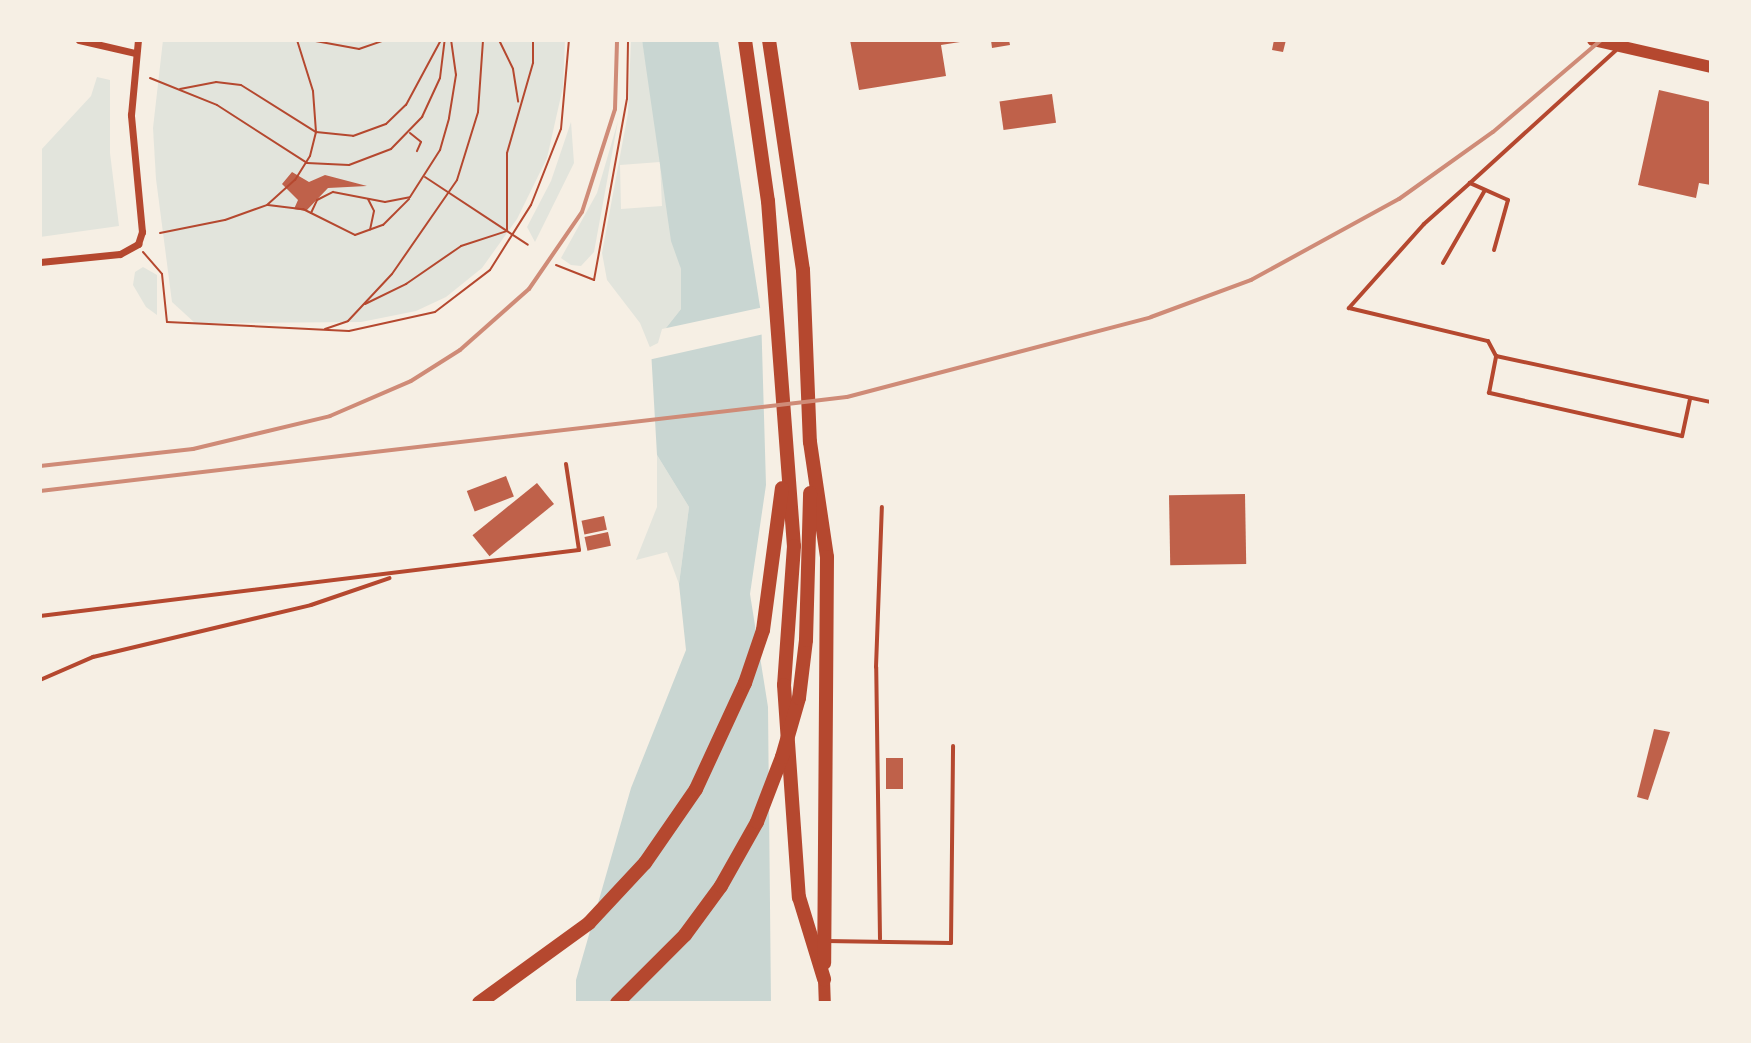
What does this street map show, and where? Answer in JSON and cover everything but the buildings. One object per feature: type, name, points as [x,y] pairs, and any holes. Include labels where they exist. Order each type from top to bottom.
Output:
[{"type":"highway","points":[[745,40],[768,201],[794,546],[784,685],[799,897],[824,979]]},
{"type":"highway","points":[[617,1003],[685,935],[721,886],[757,822],[799,698],[810,593],[810,442],[803,270],[769,40]]},
{"type":"highway","points":[[479,1003],[589,923],[664,838],[722,736],[745,683],[769,601],[786,436]]},
{"type":"highway","points":[[810,442],[827,557],[824,979]]},
{"type":"main road","points":[[1593,40],[1711,67]]},
{"type":"main road","points":[[824,979],[825,1003]]},
{"type":"street","points":[[79,40],[135,53]]},
{"type":"street","points":[[40,262],[120,254],[138,244],[142,232],[131,115],[138,40]]},
{"type":"lane","points":[[1621,46],[1424,224],[1349,308],[1488,341],[1496,356],[1489,393],[1682,436],[1690,399]]},
{"type":"lane","points":[[1470,183],[1508,200],[1494,250]]},
{"type":"lane","points":[[1443,263],[1485,190]]},
{"type":"lane","points":[[1496,356],[1711,402]]},
{"type":"lane","points":[[40,616],[398,575],[579,550],[566,464]]},
{"type":"lane","points":[[880,939],[876,667],[882,507]]},
{"type":"lane","points":[[40,680],[93,657],[311,605],[398,575]]},
{"type":"lane","points":[[824,941],[880,939],[951,943],[953,746]]},
{"type":"path","points":[[160,233],[225,220],[267,205],[307,163],[316,132],[313,91],[297,40]]},
{"type":"path","points":[[310,40],[359,49],[385,40]]},
{"type":"path","points":[[179,89],[216,82],[241,85],[316,132],[348,137],[389,122],[416,91],[443,40]]},
{"type":"path","points":[[150,78],[229,111],[307,163],[356,164],[391,149],[409,132],[437,90],[443,40]]},
{"type":"path","points":[[267,205],[311,213],[342,233],[369,233],[410,197],[440,150],[453,104],[455,60],[451,40]]},
{"type":"path","points":[[323,330],[346,322],[365,304],[400,264],[450,193],[478,112],[483,40]]},
{"type":"path","points":[[499,40],[513,69],[518,107]]},
{"type":"path","points":[[507,231],[506,169],[518,107],[533,62],[533,40]]},
{"type":"path","points":[[148,259],[162,274],[167,322],[323,330],[395,324],[435,312],[490,270],[514,235],[558,138],[569,40]]},
{"type":"path","points":[[556,265],[594,280],[627,99],[628,40]]},
{"type":"path","points":[[409,132],[421,142],[417,151]]},
{"type":"path","points":[[424,177],[528,245]]},
{"type":"path","points":[[311,213],[317,200],[333,192],[389,202],[410,197]]},
{"type":"path","points":[[368,198],[374,211],[369,233]]},
{"type":"path","points":[[365,304],[406,284],[461,246],[507,231]]},
{"type":"shaded area","points":[[163,40],[565,40],[563,87],[547,158],[517,219],[482,268],[446,297],[416,311],[361,322],[195,323],[172,302],[156,179],[153,128]]},
{"type":"shaded area","points":[[631,40],[642,40],[681,269],[681,309],[666,328],[661,347],[651,350],[640,323],[607,280],[602,253],[628,113]],"holes":[[[660,162],[662,206],[621,209],[620,165]]]},
{"type":"shaded area","points":[[642,40],[718,40],[761,313],[766,485],[750,594],[768,707],[771,1003],[576,1003],[576,980],[631,788],[686,650],[679,584],[689,507],[657,455],[651,350],[661,346],[666,328],[681,309],[681,269],[671,241]]},
{"type":"shaded area","points":[[97,77],[110,80],[110,153],[119,226],[40,237],[40,151],[91,96]]},
{"type":"shaded area","points":[[618,121],[594,252],[581,266],[571,265],[561,258],[597,193]]},
{"type":"shaded area","points":[[571,122],[574,163],[535,242],[527,227],[551,181]]},
{"type":"shaded area","points":[[143,267],[157,275],[157,315],[146,307],[133,285],[135,272]]},
{"type":"shaded area","points":[[657,455],[689,507],[679,584],[667,552],[636,560],[657,507]]},
{"type":"pier","points":[[764,307],[768,333],[648,360],[648,348],[658,343],[662,329]]},
{"type":"railway","points":[[40,466],[193,449],[330,416],[411,381],[460,350],[529,289],[582,212],[615,109],[617,40]]},
{"type":"railway","points":[[40,491],[847,397],[1151,317],[1251,280],[1399,199],[1493,132],[1601,40]]}]
